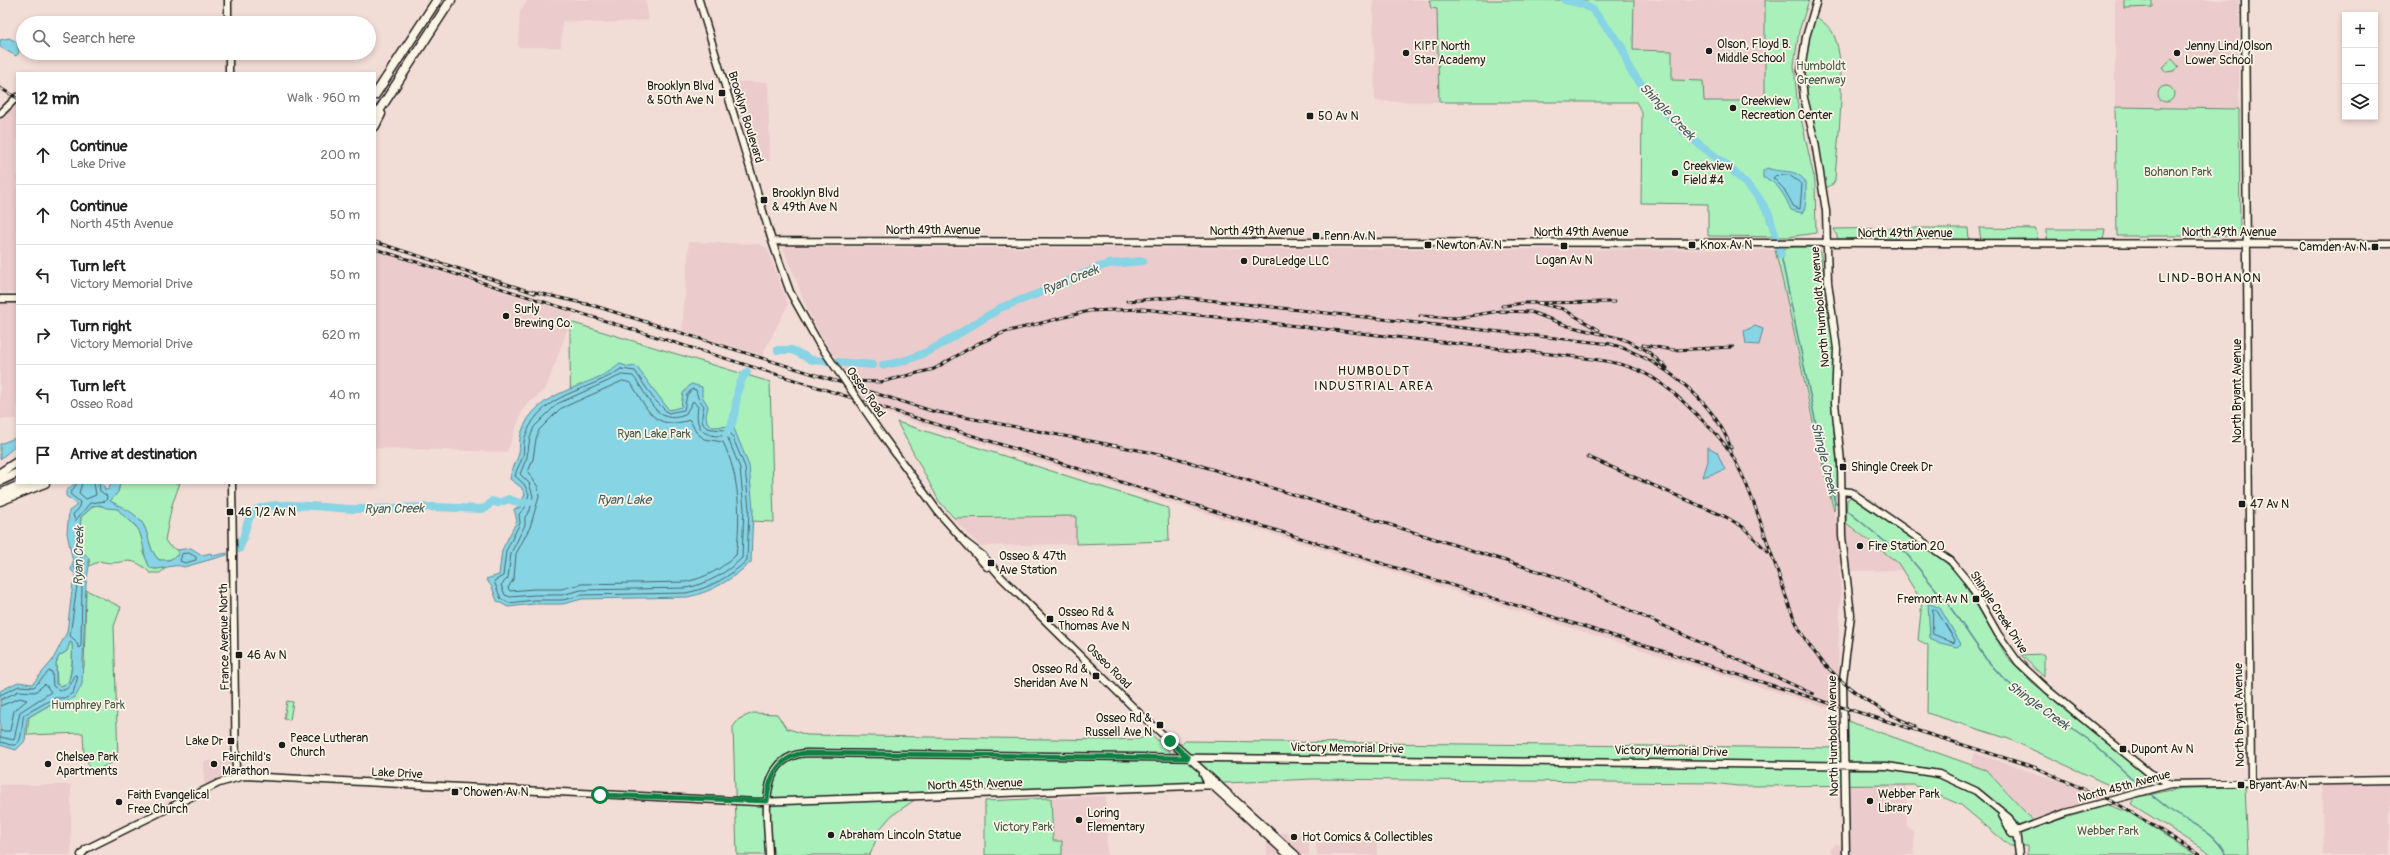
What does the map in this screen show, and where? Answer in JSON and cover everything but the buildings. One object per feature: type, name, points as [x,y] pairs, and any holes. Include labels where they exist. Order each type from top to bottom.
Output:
[{"type":"highway","points":[[376,93],[437,0]]},
{"type":"highway","points":[[376,116],[451,0]]},
{"type":"highway","points":[[376,124],[400,80]]},
{"type":"highway","points":[[0,473],[16,463]]},
{"type":"highway","points":[[0,481],[16,473]]},
{"type":"highway","points":[[0,494],[22,484]]},
{"type":"highway","points":[[0,501],[42,484]]},
{"type":"street","points":[[228,0],[228,16]]},
{"type":"street","name":"Brooklyn Boulevard","points":[[699,0],[772,241]]},
{"type":"street","name":"North Humboldt Avenue","points":[[1817,0],[1806,36],[1801,71],[1804,98],[1820,170],[1826,211],[1828,282],[1837,349],[1835,402],[1840,445],[1841,513],[1851,615],[1843,680],[1846,855]]},
{"type":"street","name":"North Bryant Avenue","points":[[2246,0],[2251,782]]},
{"type":"street","points":[[229,60],[229,72]]},
{"type":"street","points":[[0,114],[16,99]]},
{"type":"street","name":"North 49th Avenue","points":[[772,241],[2390,244]]},
{"type":"street","name":"Osseo Road","points":[[772,241],[790,292],[818,342],[918,486],[965,542],[994,573],[1001,577],[1288,855]]},
{"type":"street","points":[[0,299],[16,299]]},
{"type":"street","name":"France Avenue North","points":[[228,484],[233,496]]},
{"type":"street","name":"France Avenue North","points":[[232,484],[236,777]]},
{"type":"street","name":"Shingle Creek Drive","points":[[1841,491],[1851,492],[1951,561],[1969,583],[1998,634],[2027,671],[2149,773],[2171,784]]},
{"type":"street","name":"Victory Memorial Drive","points":[[769,855],[767,801],[770,781],[777,768],[787,759],[801,754],[1844,764],[1909,768],[1939,774],[1976,791],[2009,818],[2014,832],[2018,852]]},
{"type":"street","name":"Lake Drive","points":[[81,855],[86,849],[113,835],[236,777],[250,776],[732,801]]},
{"type":"street","name":"North 45th Avenue","points":[[2014,832],[2065,813],[2171,784],[2390,780]]},
{"type":"street","name":"Osseo Road","points":[[1216,786],[1296,855]]},
{"type":"street","name":"North 45th Avenue","points":[[732,801],[1216,786]]},
{"type":"shaded area","points":[[528,0],[645,0],[649,20],[604,23],[562,21],[561,47],[518,47],[520,11]]},
{"type":"shaded area","name":"KIPP North Star Academy","points":[[1373,0],[1429,0],[1431,8],[1437,9],[1439,102],[1375,101]]},
{"type":"shaded area","name":"Olson, Floyd B. Middle School","points":[[1634,0],[1765,0],[1765,101],[1703,101],[1672,80],[1633,50]]},
{"type":"shaded area","name":"Jenny Lind/Olson Lower School","points":[[2115,0],[2239,0],[2239,109],[2115,107]]},
{"type":"shaded area","points":[[729,82],[768,82],[770,161],[753,161]]},
{"type":"shaded area","points":[[16,102],[16,293],[3,293],[0,291],[0,120]]},
{"type":"shaded area","points":[[689,242],[759,244],[767,248],[788,305],[762,355],[682,331]]},
{"type":"shaded area","points":[[783,247],[1775,250],[1787,299],[1816,446],[1838,525],[1841,595],[1838,651],[1840,712],[870,408],[824,341],[808,311]]},
{"type":"shaded area","points":[[376,251],[573,314],[546,388],[523,409],[507,452],[376,448]]},
{"type":"shaded area","points":[[0,302],[16,302],[16,419],[0,419]]},
{"type":"shaded area","points":[[1076,516],[1076,544],[980,546],[953,519]]},
{"type":"shaded area","points":[[1843,522],[1898,563],[1903,570],[1848,571]]},
{"type":"shaded area","points":[[1975,753],[2078,787],[2100,797],[2033,819],[1986,770],[1971,765]]},
{"type":"shaded area","points":[[204,761],[231,761],[231,773],[206,784],[204,782]]},
{"type":"shaded area","points":[[2390,783],[2390,855],[2323,855],[2322,786]]},
{"type":"shaded area","points":[[1848,784],[1906,785],[1907,826],[1914,831],[1914,855],[1849,855]]},
{"type":"shaded area","points":[[0,785],[71,785],[71,855],[0,855]]},
{"type":"shaded area","name":"Loring Elementary","points":[[1106,796],[1107,855],[1062,855],[1062,842],[1053,841],[1051,798]]},
{"type":"shaded area","points":[[1279,833],[1309,833],[1309,855],[1300,855],[1279,837]]},
{"type":"shaded area","points":[[1267,839],[1286,855],[1267,855]]},
{"type":"shaded area","points":[[1377,841],[1377,855],[1317,855],[1316,842]]},
{"type":"shaded area","points":[[1837,844],[1841,846],[1843,850],[1841,854],[1837,856],[1833,854],[1831,850],[1833,846]]},
{"type":"green space","points":[[1429,0],[1634,0],[1633,50],[1672,51],[1672,80],[1703,81],[1704,101],[1765,101],[1765,0],[1809,0],[1799,31],[1794,65],[1797,100],[1815,182],[1816,233],[1788,237],[1708,236],[1708,204],[1641,203],[1642,113],[1636,102],[1439,102],[1437,9],[1431,8]]},
{"type":"green space","points":[[2125,0],[2152,0],[2152,7],[2125,8]]},
{"type":"green space","name":"Humboldt Greenway","points":[[1814,18],[1818,18],[1833,33],[1838,48],[1840,65],[1841,105],[1835,180],[1833,184],[1826,188],[1818,145],[1805,96],[1804,57]]},
{"type":"green space","points":[[2172,59],[2179,67],[2174,71],[2166,72],[2162,67]]},
{"type":"green space","points":[[2166,86],[2172,88],[2174,94],[2172,100],[2166,102],[2160,100],[2158,94],[2160,88]]},
{"type":"green space","name":"Bohanon Park","points":[[2115,107],[2239,109],[2240,236],[2117,236]]},
{"type":"green space","points":[[1899,228],[1899,238],[1838,239],[1834,229]]},
{"type":"green space","points":[[1910,228],[1968,228],[1969,240],[1913,240],[1911,239]]},
{"type":"green space","points":[[1979,228],[2036,229],[2038,239],[1981,240]]},
{"type":"green space","points":[[2047,229],[2105,229],[2103,240],[2050,240],[2047,239]]},
{"type":"green space","points":[[1795,247],[1815,247],[1820,251],[1824,294],[1834,344],[1832,407],[1839,487],[1835,495],[1834,511],[1818,446],[1775,250]]},
{"type":"green space","name":"Ryan Lake Park","points":[[570,322],[770,382],[774,522],[571,514]]},
{"type":"green space","points":[[897,422],[1168,508],[1169,541],[1076,544],[1076,516],[954,518],[939,501]]},
{"type":"green space","points":[[120,484],[180,484],[172,505],[165,540],[169,546],[178,550],[178,555],[169,560],[159,560],[155,556],[150,545],[146,529],[140,520],[110,501],[118,492]]},
{"type":"green space","points":[[1851,497],[1944,561],[1959,575],[2007,657],[2032,682],[2154,781],[2122,791],[2009,739],[1927,713],[1928,645],[1918,640],[1922,602],[1898,563],[1846,523],[1847,500]]},
{"type":"green space","points":[[95,505],[118,509],[139,530],[144,546],[143,552],[150,567],[155,569],[166,568],[160,573],[150,573],[143,566],[131,561],[108,563],[100,561],[89,566],[89,559],[78,546],[81,517]]},
{"type":"green space","name":"Humphrey Park","points":[[86,590],[121,607],[114,626],[118,760],[92,772],[84,754],[83,733],[27,735],[29,717],[58,700],[84,667]]},
{"type":"green space","points":[[70,642],[72,642],[72,658],[68,683],[61,686],[57,685],[56,663],[59,656],[67,651]]},
{"type":"green space","points":[[2043,654],[2044,656],[2044,677],[2021,655]]},
{"type":"green space","points":[[287,701],[293,702],[290,720],[284,719]]},
{"type":"green space","name":"Webber Park","points":[[753,713],[777,714],[786,728],[807,735],[1110,740],[1139,739],[1151,734],[1172,754],[1184,741],[1842,748],[1842,719],[1986,770],[2038,826],[2109,805],[2130,813],[2196,855],[2027,855],[2027,846],[2010,846],[1961,805],[1914,785],[1738,786],[1712,783],[1313,779],[919,797],[891,816],[880,829],[870,855],[737,855],[733,727],[739,719]]},
{"type":"green space","points":[[2245,787],[2248,855],[2213,855],[2131,804],[2134,798],[2181,788]]},
{"type":"green space","name":"Victory Park","points":[[1051,798],[1053,841],[1062,841],[1062,855],[985,855],[985,801]]},
{"type":"water","points":[[9,38],[16,42],[16,56],[0,47],[0,40]]},
{"type":"water","points":[[1767,168],[1794,173],[1802,178],[1806,183],[1805,207],[1802,213],[1791,210],[1784,195],[1777,186],[1768,179],[1763,178],[1763,171]]},
{"type":"water","points":[[1755,326],[1763,329],[1759,345],[1746,344],[1744,331]]},
{"type":"water","name":"Ryan Lake","points":[[620,364],[629,367],[636,366],[669,410],[681,407],[683,393],[691,384],[702,387],[702,396],[708,406],[706,416],[707,422],[713,427],[733,426],[749,466],[753,509],[751,562],[722,584],[705,592],[687,597],[582,599],[563,604],[534,604],[508,607],[497,601],[492,587],[486,579],[499,575],[502,550],[517,521],[514,509],[522,507],[521,503],[525,494],[521,487],[510,479],[519,453],[521,434],[528,419],[538,407],[550,398],[607,373]]},
{"type":"water","points":[[15,438],[16,442],[16,446],[0,459],[0,444]]},
{"type":"water","points":[[1708,447],[1717,452],[1725,470],[1703,477],[1708,461]]},
{"type":"water","points":[[74,484],[103,484],[105,490],[109,489],[111,484],[120,484],[118,492],[110,501],[129,511],[140,520],[146,529],[152,551],[159,560],[169,560],[178,555],[178,550],[191,548],[202,555],[211,553],[212,556],[227,553],[227,555],[184,567],[176,566],[159,569],[150,568],[139,531],[135,525],[118,509],[106,508],[100,505],[93,506],[81,517],[78,546],[89,559],[86,584],[82,684],[76,696],[66,702],[56,701],[27,718],[25,741],[16,750],[0,745],[0,691],[18,682],[32,684],[52,661],[67,632],[73,583],[76,580],[76,575],[71,570],[73,562],[67,533],[69,511],[76,506],[76,503],[66,496],[66,491]],"holes":[[[70,642],[72,643],[71,673],[68,683],[61,686],[56,684],[56,663],[59,656],[67,651]]]},
{"type":"water","points":[[1928,603],[1940,608],[1961,644],[1957,647],[1940,643],[1930,638]]},
{"type":"waterway","name":"Shingle Creek","points":[[1565,0],[1582,4],[1593,10],[1622,47],[1630,70],[1648,93],[1685,133],[1730,168],[1756,194],[1769,214],[1781,255]]},
{"type":"waterway","name":"Shingle Creek","points":[[1781,255],[1828,482],[1835,502],[1840,505]]},
{"type":"waterway","name":"Ryan Creek","points":[[1000,308],[1050,289],[1099,267],[1109,264],[1143,261]]},
{"type":"waterway","name":"Ryan Creek","points":[[883,365],[913,358],[928,351],[996,311]]},
{"type":"waterway","name":"Ryan Creek","points":[[778,350],[792,350],[812,360],[873,365]]},
{"type":"waterway","name":"Ryan Creek","points":[[726,434],[731,427],[739,386],[747,372]]},
{"type":"waterway","name":"Ryan Creek","points":[[239,549],[250,517],[258,509],[266,506],[291,505],[356,509],[435,507],[480,509],[486,508],[492,501],[498,503],[509,499],[519,503],[530,502]]},
{"type":"waterway","name":"Shingle Creek","points":[[1843,507],[1889,545],[1905,552],[1948,604],[1986,659],[2004,679],[2027,698],[2089,740],[2145,790]]},
{"type":"waterway","name":"Shingle Creek","points":[[2148,792],[2170,810],[2209,834],[2216,840],[2226,855]]},
{"type":"railway","points":[[0,88],[16,97]]},
{"type":"railway","points":[[376,242],[535,293]]},
{"type":"railway","points":[[376,249],[2037,768],[2121,806],[2201,855]]},
{"type":"railway","points":[[530,291],[595,306],[932,411],[1170,456],[1557,577],[1813,694]]},
{"type":"railway","points":[[1127,301],[1180,297],[1611,344],[1648,360],[1683,383],[1712,413],[1723,430],[1731,448]]},
{"type":"railway","points":[[1502,306],[1524,303],[1615,302]]},
{"type":"railway","points":[[1538,303],[1563,309],[1599,330]]},
{"type":"railway","points":[[1088,311],[1143,309],[1577,357],[1616,363],[1645,374],[1658,381],[1685,403],[1718,436],[1730,452],[1752,497],[1793,616],[1801,632],[1822,662],[1850,688],[1866,700],[1898,719],[1915,726]]},
{"type":"railway","points":[[848,381],[881,382],[934,369],[977,344],[1005,332],[1093,310]]},
{"type":"railway","points":[[1420,316],[1456,318],[1500,311],[1531,312],[1568,326],[1623,339],[1646,350],[1667,368]]},
{"type":"railway","points":[[1643,345],[1674,350],[1733,347]]},
{"type":"railway","points":[[1588,457],[1726,517],[1743,527],[1768,552]]},
{"type":"place","name":"Olson, Floyd B. Middle School","points":[[1709,51]]},
{"type":"place","name":"KIPP North Star Academy","points":[[1406,53]]},
{"type":"place","name":"Jenny Lind/Olson Lower School","points":[[2177,53]]},
{"type":"place","name":"Brooklyn Blvd & 50th Ave N","points":[[722,93]]},
{"type":"place","name":"Creekview Recreation Center","points":[[1733,108]]},
{"type":"place","name":"50 Av N","points":[[1310,116]]},
{"type":"place","name":"Creekview Field #4","points":[[1675,173]]},
{"type":"place","name":"Brooklyn Blvd & 49th Ave N","points":[[764,200]]},
{"type":"place","name":"Penn Av N","points":[[1316,236]]},
{"type":"place","name":"Newton Av N","points":[[1428,245]]},
{"type":"place","name":"Knox Av N","points":[[1692,245]]},
{"type":"place","name":"Logan Av N","points":[[1564,246]]},
{"type":"place","name":"Camden Av N","points":[[2375,247]]},
{"type":"place","name":"DuraLedge LLC","points":[[1244,261]]},
{"type":"place","name":"Surly Brewing Co.","points":[[506,316]]},
{"type":"place","name":"Shingle Creek Dr","points":[[1843,467]]},
{"type":"place","name":"47 Av N","points":[[2242,504]]},
{"type":"place","name":"46 1/2 Av N","points":[[230,512]]},
{"type":"place","name":"Fire Station 20","points":[[1860,546]]},
{"type":"place","name":"Osseo & 47th Ave Station","points":[[991,563]]},
{"type":"place","name":"Fremont Av N","points":[[1976,599]]},
{"type":"place","name":"Osseo Rd & Thomas Ave N","points":[[1050,619]]},
{"type":"place","name":"46 Av N","points":[[239,655]]},
{"type":"place","name":"Osseo Rd & Sheridan Ave N","points":[[1096,676]]},
{"type":"place","name":"Osseo Rd & Russell Ave N","points":[[1160,725]]},
{"type":"place","name":"Lake Dr","points":[[231,741]]},
{"type":"place","name":"Peace Lutheran Church","points":[[282,745]]},
{"type":"place","name":"Dupont Av N","points":[[2123,749]]},
{"type":"place","name":"Chelsea Park Apartments","points":[[48,764]]},
{"type":"place","name":"Fairchild's Marathon","points":[[214,764]]},
{"type":"place","name":"Bryant Av N","points":[[2241,785]]},
{"type":"place","name":"Chowen Av N","points":[[455,792]]},
{"type":"place","name":"Webber Park Library","points":[[1870,801]]},
{"type":"place","name":"Faith Evangelical Free Church","points":[[119,802]]},
{"type":"place","name":"Loring Elementary","points":[[1079,820]]},
{"type":"place","name":"Abraham Lincoln Statue","points":[[831,835]]},
{"type":"place","name":"Hot Comics & Collectibles","points":[[1294,837]]},
{"type":"district","name":"LIND-BOHANON","points":[[2210,277]]},
{"type":"district","name":"HUMBOLDT INDUSTRIAL AREA","points":[[1374,378]]},
{"type":"route","points":[[600,795],[699,800],[767,801],[770,781],[777,768],[792,756],[806,753],[1188,758],[1170,741]]}]
